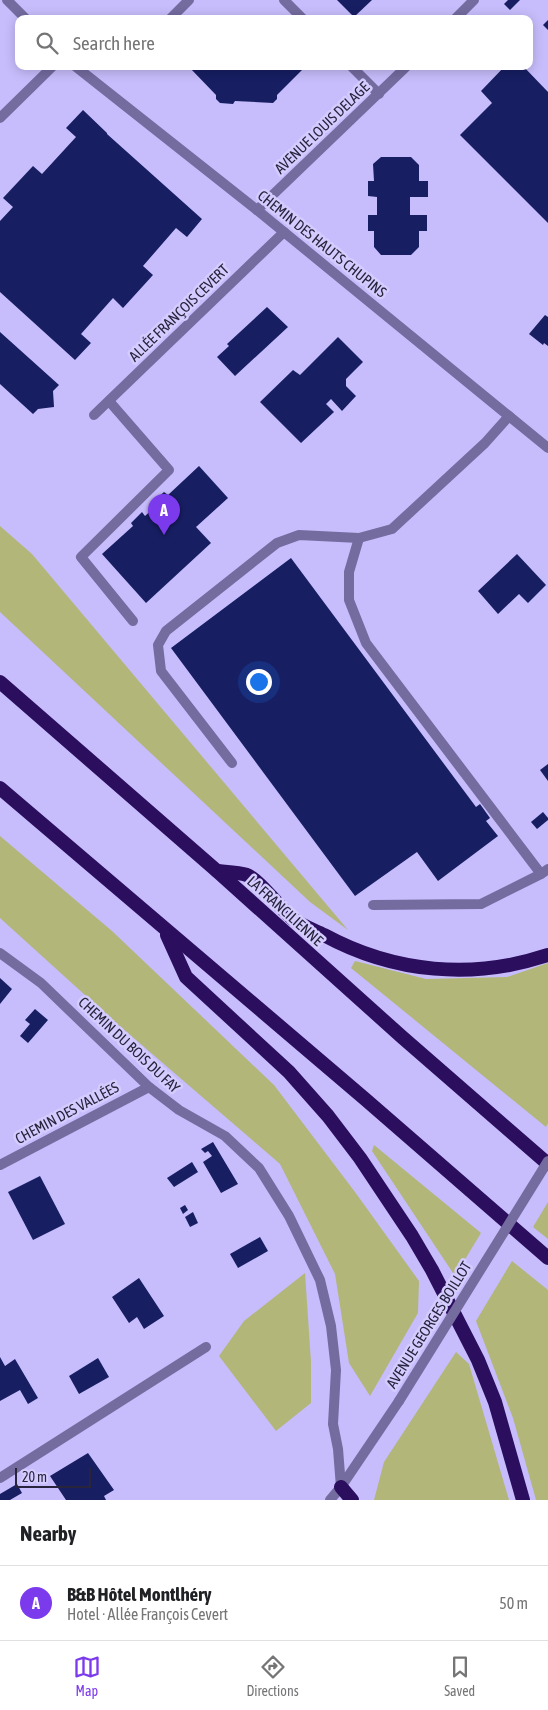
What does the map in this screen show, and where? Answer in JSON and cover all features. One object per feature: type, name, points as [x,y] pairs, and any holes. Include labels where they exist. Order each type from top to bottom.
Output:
[{"type":"highway","name":"LA FRANCILIENNE","points":[[0,682],[217,870],[402,1037],[548,1163]]},
{"type":"highway","points":[[0,788],[365,1099],[548,1258]]},
{"type":"highway","points":[[217,870],[248,875],[294,920],[342,945],[397,963],[440,970],[485,969],[548,955]]},
{"type":"highway","points":[[165,930],[186,977],[289,1072],[328,1116],[360,1158],[412,1236],[449,1302],[478,1360],[495,1402],[523,1500]]},
{"type":"highway","points":[[341,1487],[352,1500]]},
{"type":"street","points":[[7,0],[22,15]]},
{"type":"street","points":[[174,15],[190,0]]},
{"type":"street","points":[[284,0],[299,15]]},
{"type":"street","points":[[459,15],[474,0]]},
{"type":"street","points":[[0,118],[49,70]]},
{"type":"street","name":"CHEMIN DES HAUTS CHUPINS","points":[[80,70],[257,210],[548,448]]},
{"type":"street","points":[[355,70],[379,94]]},
{"type":"street","name":"AVENUE LOUIS DELAGE","points":[[257,210],[403,70]]},
{"type":"street","name":"ALLÉE FRANÇOIS CEVERT","points":[[94,415],[284,232]]},
{"type":"street","points":[[109,400],[169,470],[81,557],[133,621]]},
{"type":"street","points":[[232,763],[161,671],[158,645],[166,632],[277,543],[299,535],[359,538],[392,529],[485,443],[509,416]]},
{"type":"street","points":[[359,538],[349,572],[349,600],[366,643],[545,871],[481,904],[373,905]]},
{"type":"street","name":"CHEMIN DU BOIS DU FAY","points":[[0,953],[41,983],[149,1087],[179,1110],[226,1136],[259,1168],[289,1216],[320,1280],[331,1326],[336,1370],[332,1424],[338,1449],[341,1487]]},
{"type":"street","name":"CHEMIN DES VALLÉES","points":[[0,1165],[149,1087]]},
{"type":"street","name":"AVENUE GEORGES BOILLOT","points":[[330,1500],[341,1487],[399,1402],[548,1163]]},
{"type":"street","points":[[0,1478],[206,1347]]},
{"type":"green space","points":[[0,526],[32,554],[348,930],[310,902],[0,612]]},
{"type":"green space","points":[[0,836],[112,931],[274,1085],[419,1281],[418,1313],[370,1396],[349,1363],[335,1274],[280,1164],[107,1015],[0,918]]},
{"type":"green space","points":[[355,961],[426,979],[507,977],[548,963],[548,1123],[546,1127],[351,968]]},
{"type":"green space","points":[[374,1145],[481,1233],[455,1276],[372,1151]]},
{"type":"green space","points":[[548,1202],[548,1239],[533,1227]]},
{"type":"green space","points":[[512,1261],[548,1290],[548,1500],[536,1500],[513,1418],[476,1321]]},
{"type":"green space","points":[[305,1273],[311,1362],[311,1403],[276,1431],[219,1356],[244,1321]]},
{"type":"green space","points":[[456,1352],[469,1364],[509,1500],[374,1500],[384,1462]]},
{"type":"building","points":[[337,0],[372,0],[356,15],[352,15]]},
{"type":"building","points":[[508,0],[520,0],[510,10],[504,4]]},
{"type":"building","points":[[548,20],[548,30],[543,25]]},
{"type":"building","points":[[192,70],[302,70],[277,95],[277,99],[273,103],[235,101],[233,104],[220,103],[216,99],[216,95]]},
{"type":"building","points":[[501,70],[527,70],[548,92],[548,223],[460,135],[492,103],[481,91]]},
{"type":"building","points":[[83,110],[202,219],[187,237],[176,228],[143,266],[153,275],[123,308],[113,298],[81,334],[91,343],[75,360],[0,292],[0,221],[13,207],[3,198],[33,166],[42,174],[76,137],[66,128]]},
{"type":"building","points":[[381,157],[411,157],[419,165],[419,181],[428,181],[428,197],[410,197],[410,215],[427,215],[427,231],[419,231],[419,247],[411,255],[381,255],[374,247],[374,231],[368,231],[368,215],[377,215],[377,197],[368,196],[368,181],[374,181],[373,164]]},
{"type":"building","points":[[267,307],[288,327],[235,376],[217,357],[229,346],[227,344]]},
{"type":"building","points":[[545,315],[548,317],[548,346],[544,343],[543,345],[529,334]]},
{"type":"building","points":[[0,332],[59,385],[53,391],[54,407],[38,409],[33,414],[0,384]]},
{"type":"building","points":[[338,337],[363,362],[346,379],[346,386],[356,396],[342,411],[331,399],[326,404],[334,412],[301,443],[260,402],[293,370],[300,375]]},
{"type":"building","points":[[199,466],[228,498],[196,527],[211,543],[146,603],[102,554],[133,526],[131,523],[142,512],[145,516],[156,506],[153,502],[164,492],[168,495]]},
{"type":"building","points":[[517,554],[546,585],[528,603],[519,594],[498,614],[478,591]]},
{"type":"building","points":[[291,558],[476,807],[480,804],[490,818],[486,821],[498,836],[438,881],[417,852],[355,896],[171,648]]},
{"type":"building","points":[[548,764],[548,781],[540,770]]},
{"type":"building","points":[[543,812],[548,820],[537,829],[531,822]]},
{"type":"building","points":[[0,978],[12,989],[0,1004]]},
{"type":"building","points":[[35,1009],[48,1020],[28,1043],[20,1036],[30,1024],[25,1020]]},
{"type":"building","points":[[213,1142],[238,1184],[221,1193],[203,1162],[212,1156],[208,1151],[205,1153],[201,1149]]},
{"type":"building","points":[[192,1162],[198,1172],[174,1187],[167,1178]]},
{"type":"building","points":[[40,1176],[65,1224],[33,1240],[8,1192]]},
{"type":"building","points":[[185,1205],[188,1210],[183,1214],[180,1208]]},
{"type":"building","points":[[193,1212],[198,1223],[190,1227],[185,1217]]},
{"type":"building","points":[[260,1237],[268,1251],[238,1268],[230,1254]]},
{"type":"building","points":[[139,1278],[164,1316],[144,1329],[137,1317],[129,1323],[112,1297]]},
{"type":"building","points":[[0,1357],[5,1366],[15,1359],[38,1398],[28,1404],[20,1390],[0,1401]]},
{"type":"building","points":[[98,1358],[109,1377],[79,1394],[69,1376]]},
{"type":"building","points":[[88,1453],[114,1490],[104,1496],[106,1500],[66,1500],[50,1476]]},
{"type":"building","points":[[17,1484],[22,1493],[10,1500],[0,1500],[0,1494]]},
{"type":"place","name":"B&B Hôtel Montlhéry","points":[[164,535]]}]
